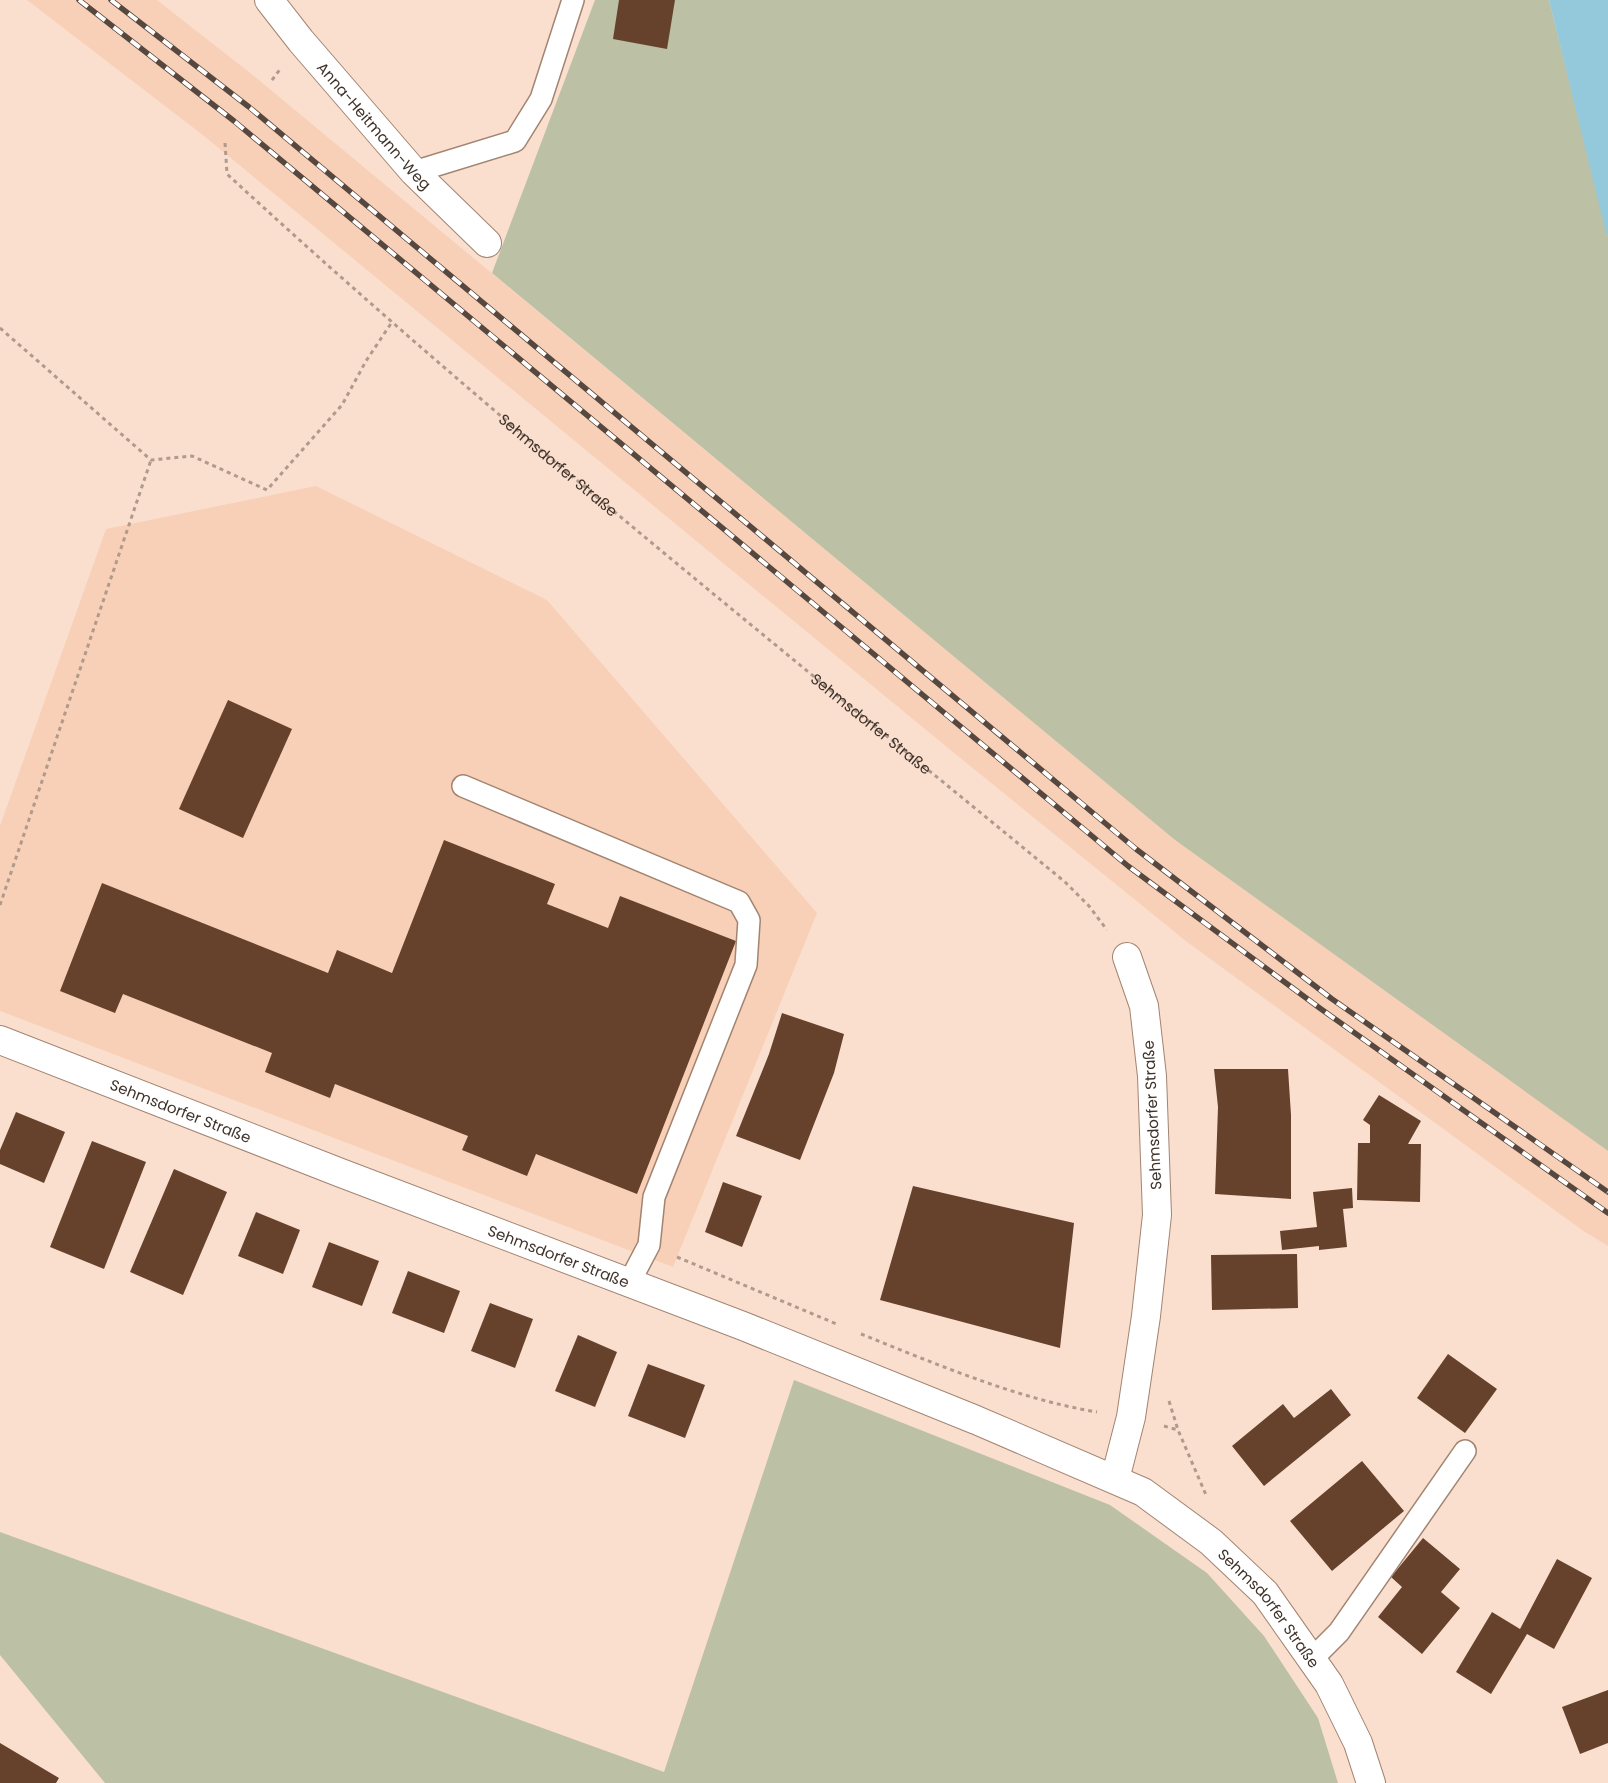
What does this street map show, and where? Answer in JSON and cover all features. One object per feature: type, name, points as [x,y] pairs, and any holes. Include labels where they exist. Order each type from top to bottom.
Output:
[{"type":"main road","name":"Anna-Heitmann-Weg","points":[[269,0],[301,41],[414,172],[487,242]]},
{"type":"main road","name":"Sehmsdorfer Straße","points":[[1115,1479],[1131,1417],[1146,1316],[1157,1215],[1152,1076],[1144,1006],[1127,957]]},
{"type":"main road","name":"Sehmsdorfer Straße","points":[[0,1040],[742,1326],[931,1402],[1143,1492],[1211,1542],[1265,1593],[1312,1659],[1343,1710],[1358,1743],[1371,1783]]},
{"type":"lane","points":[[414,172],[515,141],[541,99],[573,0]]},
{"type":"lane","points":[[464,786],[739,902],[749,920],[746,965],[654,1197],[649,1244],[629,1283]]},
{"type":"lane","points":[[1312,1659],[1339,1632],[1465,1451]]},
{"type":"path","name":"Sehmsdorfer Straße","points":[[225,143],[227,174],[289,232],[568,473],[1065,882],[1090,906],[1127,957]]},
{"type":"path","points":[[0,328],[152,460],[192,456],[267,490],[342,404],[366,361],[392,322]]},
{"type":"path","points":[[0,905],[152,460]]},
{"type":"path","points":[[649,1244],[847,1329]]},
{"type":"path","points":[[856,1332],[935,1363],[1018,1392],[1077,1409],[1131,1417],[1178,1430]]},
{"type":"path","points":[[1168,1396],[1178,1430],[1209,1500]]},
{"type":"shaded area","points":[[27,0],[157,0],[254,76],[1175,840],[1608,1151],[1608,1246],[1582,1230],[1187,942],[948,748],[204,136]]},
{"type":"shaded area","points":[[316,486],[547,600],[817,913],[673,1267],[0,1011],[0,826],[106,529]]},
{"type":"green space","points":[[595,0],[1549,0],[1608,237],[1608,1151],[1175,840],[492,273]]},
{"type":"green space","points":[[794,1380],[1110,1505],[1207,1573],[1264,1636],[1318,1718],[1338,1783],[105,1783],[0,1655],[0,1532],[664,1772]]},
{"type":"water","points":[[1549,0],[1608,0],[1608,237],[1605,229]]},
{"type":"building","points":[[619,0],[675,0],[667,49],[613,39]]},
{"type":"building","points":[[228,700],[292,729],[243,838],[179,809]]},
{"type":"building","points":[[444,840],[555,884],[547,904],[608,928],[620,896],[736,941],[637,1194],[536,1154],[527,1176],[462,1150],[468,1136],[335,1084],[330,1098],[265,1072],[272,1053],[123,994],[115,1013],[60,991],[102,883],[328,973],[337,950],[392,973]]},
{"type":"building","points":[[782,1013],[844,1034],[834,1073],[800,1160],[736,1136],[769,1054]]},
{"type":"building","points":[[1214,1069],[1288,1069],[1291,1115],[1291,1199],[1215,1194],[1218,1107]]},
{"type":"building","points":[[1379,1095],[1421,1121],[1408,1144],[1421,1144],[1420,1202],[1357,1200],[1358,1143],[1370,1143],[1370,1125],[1363,1120]]},
{"type":"building","points":[[16,1112],[65,1132],[44,1183],[0,1164],[0,1150]]},
{"type":"building","points":[[92,1141],[146,1162],[104,1269],[50,1247]]},
{"type":"building","points":[[174,1169],[227,1192],[183,1295],[130,1272]]},
{"type":"building","points":[[723,1182],[762,1196],[742,1247],[705,1232]]},
{"type":"building","points":[[913,1186],[1074,1223],[1060,1348],[880,1300]]},
{"type":"building","points":[[1352,1188],[1353,1208],[1343,1209],[1347,1247],[1319,1250],[1319,1246],[1282,1250],[1280,1231],[1317,1227],[1313,1192]]},
{"type":"building","points":[[256,1212],[300,1230],[283,1274],[238,1256]]},
{"type":"building","points":[[329,1242],[379,1261],[362,1306],[312,1287]]},
{"type":"building","points":[[1297,1254],[1298,1308],[1212,1310],[1211,1255]]},
{"type":"building","points":[[408,1271],[460,1291],[444,1333],[392,1313]]},
{"type":"building","points":[[490,1303],[533,1319],[515,1368],[471,1351]]},
{"type":"building","points":[[578,1335],[617,1352],[595,1407],[555,1391]]},
{"type":"building","points":[[1448,1354],[1497,1389],[1465,1433],[1417,1398]]},
{"type":"building","points":[[648,1364],[705,1385],[685,1438],[628,1416]]},
{"type":"building","points":[[1331,1389],[1351,1415],[1264,1486],[1232,1446],[1283,1404],[1294,1418]]},
{"type":"building","points":[[1362,1461],[1404,1511],[1332,1571],[1290,1521]]},
{"type":"building","points":[[1423,1538],[1460,1569],[1441,1592],[1460,1608],[1422,1654],[1378,1617],[1402,1587],[1391,1577]]},
{"type":"building","points":[[1557,1559],[1592,1578],[1554,1649],[1527,1634],[1491,1694],[1456,1672],[1492,1612],[1520,1629]]},
{"type":"building","points":[[1608,1690],[1608,1743],[1580,1754],[1562,1707]]},
{"type":"building","points":[[0,1743],[59,1778],[56,1783],[0,1783]]},
{"type":"railway","points":[[79,0],[234,121],[1128,866],[1321,1009],[1608,1213]]},
{"type":"railway","points":[[111,0],[249,107],[1136,849],[1332,999],[1608,1192]]}]
